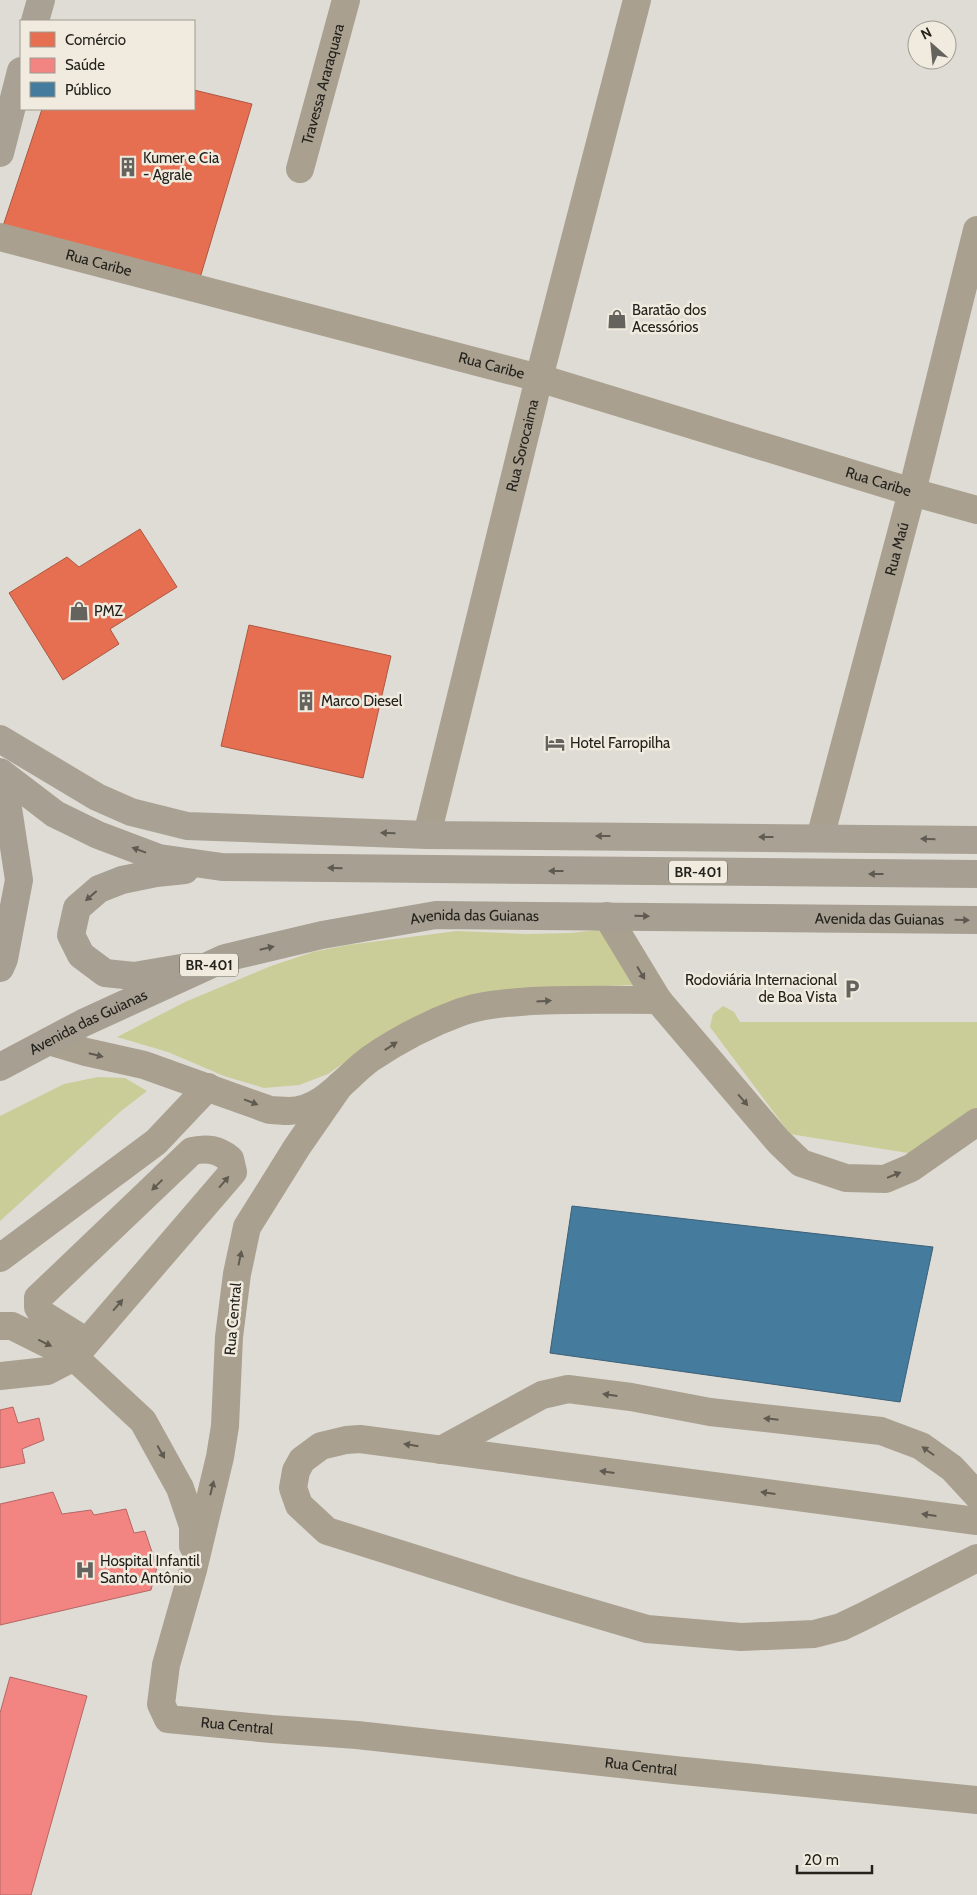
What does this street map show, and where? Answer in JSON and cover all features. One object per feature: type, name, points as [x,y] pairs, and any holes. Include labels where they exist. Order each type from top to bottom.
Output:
[{"type":"highway","name":"BR-401","points":[[0,772],[55,814],[98,836],[159,858],[222,867],[977,874]]},
{"type":"highway","points":[[0,783],[6,794],[19,880],[4,959],[0,968]]},
{"type":"highway","points":[[222,867],[156,873],[122,880],[99,889],[77,908],[71,935],[81,955],[105,973],[134,976],[225,958]]},
{"type":"highway","name":"Avenida das Guianas","points":[[0,1067],[83,1023],[225,958],[322,935],[436,915],[977,920]]},
{"type":"main road","points":[[35,20],[42,0]]},
{"type":"main road","points":[[0,153],[20,75]]},
{"type":"main road","points":[[8,744],[97,797],[131,812],[188,826],[427,835],[977,840]]},
{"type":"street","name":"Travessa Araraquara","points":[[300,169],[346,0]]},
{"type":"street","name":"Rua Sorocaima","points":[[427,835],[539,378],[637,0]]},
{"type":"street","name":"Rua Maú","points":[[820,838],[912,492],[977,230]]},
{"type":"street","name":"Rua Caribe","points":[[0,237],[539,378],[912,492],[977,510]]},
{"type":"street","points":[[607,916],[658,1000],[779,1142],[802,1163],[846,1178],[885,1179],[911,1168],[977,1122]]},
{"type":"street","points":[[49,1041],[94,1054],[144,1065],[270,1110],[290,1111],[309,1107],[340,1085],[368,1060],[400,1039],[433,1022],[464,1011],[498,1003],[563,1000],[658,1000]]},
{"type":"street","name":"Rua Central","points":[[340,1085],[292,1155],[247,1227],[237,1274],[229,1337],[225,1426],[220,1457],[193,1570],[166,1665],[161,1704],[168,1719],[357,1735],[674,1770],[977,1800]]},
{"type":"street","points":[[0,1258],[156,1142],[208,1087]]},
{"type":"street","points":[[0,1376],[47,1371],[81,1350],[233,1172],[230,1159],[223,1153],[209,1148],[192,1151],[38,1298],[38,1307],[42,1314],[81,1350],[148,1429],[180,1488],[190,1518],[192,1526],[193,1570]]},
{"type":"street","points":[[0,1326],[12,1326],[81,1350]]},
{"type":"street","points":[[441,1450],[542,1395],[568,1389],[631,1397],[710,1412],[881,1431],[921,1446],[952,1468],[977,1495]]},
{"type":"street","points":[[977,1521],[360,1439],[321,1446],[302,1460],[296,1471],[293,1488],[299,1505],[327,1531],[514,1590],[647,1628],[741,1638],[814,1634],[848,1623],[977,1558]]},
{"type":"green space","points":[[607,929],[636,985],[575,987],[420,1015],[389,1031],[328,1074],[299,1085],[264,1088],[224,1076],[168,1052],[117,1037],[185,1002],[271,966],[313,952],[348,945],[457,931],[526,934],[570,933]]},
{"type":"green space","points":[[723,1006],[734,1012],[740,1022],[977,1022],[977,1108],[914,1154],[790,1134],[710,1027],[713,1014]]},
{"type":"green space","points":[[98,1077],[125,1078],[147,1091],[121,1111],[0,1221],[0,1116],[64,1084]]},
{"type":"building: Comércio","name":"Kumer e Cia - Agrale","points":[[195,90],[252,104],[200,278],[3,226],[42,110],[195,110]]},
{"type":"building: Comércio","name":"PMZ","points":[[140,529],[177,587],[110,629],[119,644],[63,680],[9,593],[67,557],[79,567]]},
{"type":"building: Comércio","name":"Marco Diesel","points":[[249,625],[391,656],[363,778],[221,746]]},
{"type":"building: Saúde","points":[[13,1407],[18,1423],[39,1418],[44,1440],[22,1449],[25,1463],[0,1468],[0,1410]]},
{"type":"building: Saúde","points":[[53,1492],[62,1514],[91,1510],[94,1515],[126,1509],[134,1533],[145,1531],[157,1567],[151,1590],[0,1625],[0,1504]]},
{"type":"building: Saúde","points":[[10,1677],[87,1696],[31,1895],[0,1895],[0,1713]]},
{"type":"building: Público","points":[[572,1206],[933,1247],[900,1402],[550,1353]]},
{"type":"place","name":"Kumer e Cia - Agrale","points":[[128,167]]},
{"type":"place","name":"Baratão dos Acessórios","points":[[617,319]]},
{"type":"place","name":"PMZ","points":[[79,611]]},
{"type":"place","name":"Marco Diesel","points":[[306,701]]},
{"type":"place","name":"Hotel Farropilha","points":[[555,743]]},
{"type":"place","name":"Rodoviária Internacional de Boa Vista","points":[[852,989]]},
{"type":"place","name":"Hospital Infantil Santo Antônio","points":[[85,1570]]}]
